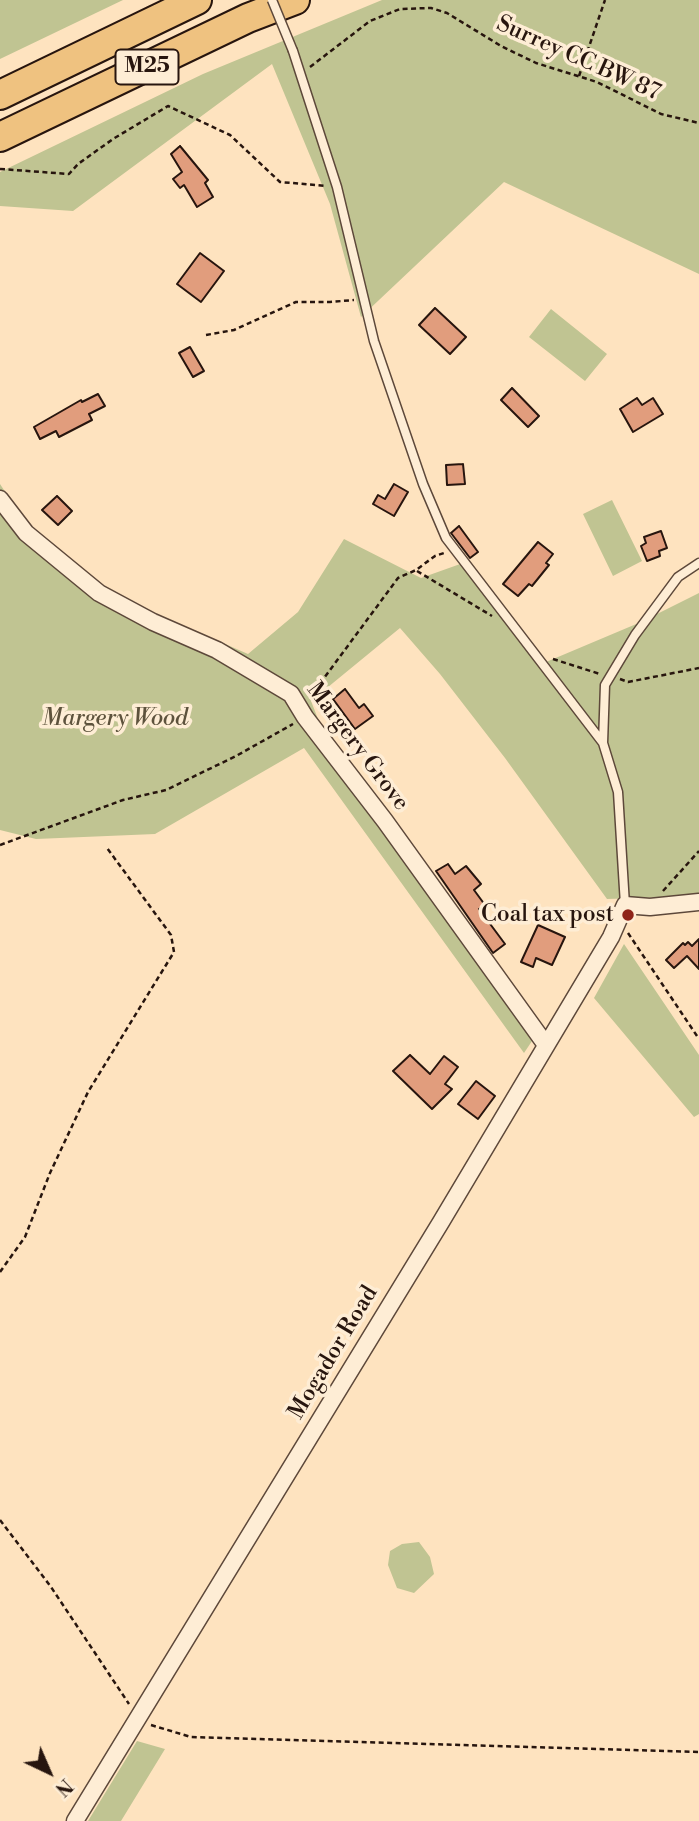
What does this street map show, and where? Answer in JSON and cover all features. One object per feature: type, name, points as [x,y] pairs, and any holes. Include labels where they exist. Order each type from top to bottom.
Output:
[{"type":"highway","name":"M25","points":[[0,95],[197,0]]},
{"type":"highway","name":"M25","points":[[0,137],[248,18],[295,0]]},
{"type":"street","name":"Margery Grove","points":[[0,499],[26,533],[99,593],[152,622],[218,650],[291,694],[305,717],[385,821],[547,1045]]},
{"type":"street","points":[[622,912],[699,902]]},
{"type":"street","name":"Mogador Road","points":[[75,1821],[441,1222],[611,937],[622,912]]},
{"type":"lane","points":[[272,0],[301,73],[337,187],[374,341],[423,484],[446,538],[603,743]]},
{"type":"lane","points":[[622,912],[618,792],[603,743],[605,685],[635,635],[678,578],[699,563]]},
{"type":"path","points":[[579,76],[605,0]]},
{"type":"path","name":"Surrey CC BW 87","points":[[301,73],[370,21],[400,9],[431,8],[447,13],[501,46],[536,62],[597,82],[661,114],[699,123]]},
{"type":"path","points":[[0,169],[69,174],[78,164],[113,139],[168,106],[230,135],[280,181],[337,187]]},
{"type":"path","points":[[206,335],[234,330],[296,302],[364,299]]},
{"type":"path","points":[[0,845],[123,800],[166,790],[236,756],[305,717],[309,698],[398,578],[416,570],[435,556],[454,551]]},
{"type":"path","points":[[416,570],[518,634]]},
{"type":"path","points":[[0,1272],[25,1237],[50,1173],[88,1092],[174,951],[172,935],[107,848]]},
{"type":"path","points":[[650,907],[699,851]]},
{"type":"path","points":[[622,912],[699,1039]]},
{"type":"path","points":[[0,1520],[51,1587],[138,1717],[152,1725],[191,1737],[699,1752]]},
{"type":"green space","points":[[0,0],[123,0],[0,59]]},
{"type":"green space","points":[[382,0],[699,0],[699,274],[504,182],[361,317],[330,204],[272,64],[73,211],[0,206],[0,172],[203,74]]},
{"type":"green space","points":[[551,309],[607,354],[585,381],[529,337]]},
{"type":"green space","name":"Margery Wood","points":[[0,484],[23,519],[111,594],[248,654],[298,612],[344,539],[421,578],[463,563],[539,665],[641,622],[699,593],[699,896],[607,899],[505,758],[440,674],[400,628],[311,701],[325,737],[532,1041],[524,1053],[304,748],[155,834],[36,839],[0,830]]},
{"type":"green space","points":[[612,500],[642,561],[613,576],[583,514]]},
{"type":"green space","points":[[624,944],[699,1055],[699,1114],[694,1117],[594,998]]},
{"type":"green space","points":[[419,1542],[430,1557],[434,1574],[414,1593],[397,1588],[388,1565],[390,1551],[402,1544]]},
{"type":"green space","points":[[137,1741],[165,1749],[121,1821],[88,1821]]},
{"type":"building","points":[[180,146],[208,180],[205,183],[213,197],[197,207],[184,185],[180,188],[173,179],[182,172],[171,154]]},
{"type":"building","points":[[200,253],[224,271],[201,302],[177,284]]},
{"type":"building","points":[[435,308],[466,337],[450,354],[419,325]]},
{"type":"building","points":[[190,347],[204,371],[193,377],[179,353]]},
{"type":"building","points":[[512,388],[539,416],[528,427],[501,400]]},
{"type":"building","points":[[98,394],[105,406],[89,414],[92,420],[59,437],[56,431],[40,439],[34,427],[81,400],[82,402]]},
{"type":"building","points":[[637,398],[642,405],[653,398],[663,414],[633,432],[620,409]]},
{"type":"building","points":[[463,464],[465,484],[447,485],[446,465]]},
{"type":"building","points":[[394,484],[408,492],[394,516],[373,504],[378,495],[385,499]]},
{"type":"building","points":[[57,496],[72,511],[58,525],[42,510]]},
{"type":"building","points":[[459,526],[478,552],[470,558],[451,533]]},
{"type":"building","points":[[661,531],[667,548],[659,551],[660,556],[647,561],[641,546],[646,543],[644,537]]},
{"type":"building","points":[[538,542],[553,554],[546,563],[549,565],[532,586],[529,584],[518,596],[503,584]]},
{"type":"building","points":[[345,689],[359,708],[364,704],[373,716],[355,729],[333,699]]},
{"type":"building","points":[[448,864],[455,874],[466,866],[481,884],[474,890],[485,905],[479,909],[505,944],[493,953],[436,871]]},
{"type":"building","points":[[538,925],[565,937],[552,965],[536,958],[533,967],[521,962]]},
{"type":"building","points":[[699,939],[699,969],[687,956],[674,968],[666,960],[683,943],[685,945],[688,942],[692,946]]},
{"type":"building","points":[[410,1055],[430,1074],[444,1056],[458,1067],[445,1084],[452,1089],[432,1109],[393,1071]]},
{"type":"building","points":[[476,1081],[495,1096],[478,1119],[458,1104]]},
{"type":"place","name":"Coal tax post","points":[[628,915]]}]
